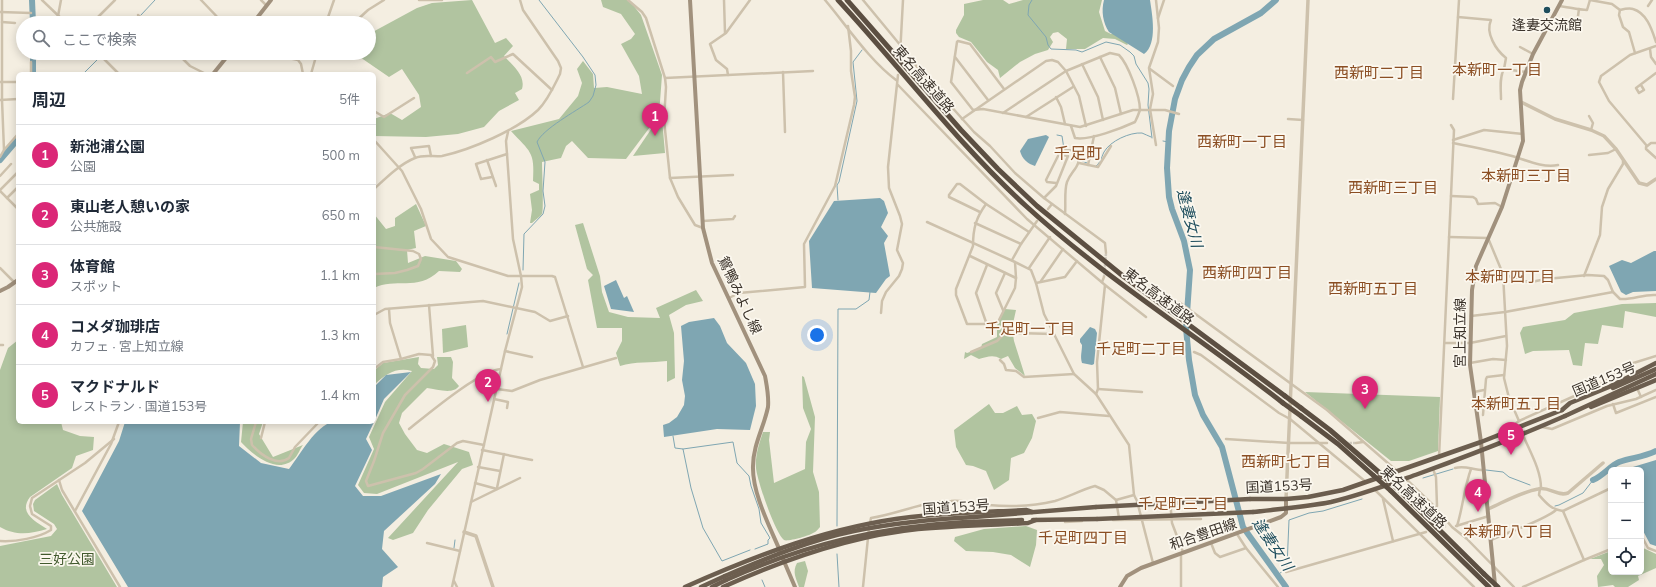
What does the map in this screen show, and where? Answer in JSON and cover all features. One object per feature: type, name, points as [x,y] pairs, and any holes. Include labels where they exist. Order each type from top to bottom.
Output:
[{"type":"highway","name":"東名高速道路","points":[[838,0],[958,136],[1024,204],[1072,245],[1164,316],[1241,370],[1338,444],[1391,491],[1488,586]]},
{"type":"highway","name":"東名高速道路","points":[[847,0],[961,130],[1037,206],[1096,255],[1301,408],[1381,474],[1497,587]]},
{"type":"highway","points":[[1562,410],[1570,403],[1609,387],[1641,369],[1656,363]]},
{"type":"highway","name":"国道153号","points":[[712,587],[726,578],[782,553],[821,540],[853,531],[912,522],[1096,507],[1250,499],[1286,499],[1326,494],[1367,483],[1439,458],[1562,410],[1656,369]]},
{"type":"highway","name":"国道153号","points":[[701,587],[792,554],[857,535],[916,526],[966,522],[1097,519],[1253,512],[1332,501],[1374,489],[1433,469],[1523,435],[1656,374]]},
{"type":"highway","points":[[1565,416],[1571,415],[1656,380]]},
{"type":"highway","points":[[685,587],[738,564],[779,549],[818,536],[870,524],[911,517],[1026,510],[1032,512]]},
{"type":"highway","points":[[723,587],[784,561],[825,548],[867,538],[918,530],[1028,523],[1036,520]]},
{"type":"main road","points":[[259,16],[271,0]]},
{"type":"main road","name":"鴛鴨みよし線","points":[[690,0],[703,228],[712,263],[765,376],[768,391],[768,406],[754,450],[754,479],[758,494],[795,587]]},
{"type":"main road","name":"宮上知立線","points":[[1497,587],[1493,565],[1482,450],[1470,364],[1473,279],[1476,266],[1502,207],[1518,158],[1524,134],[1521,88],[1526,72],[1533,54],[1562,0]]},
{"type":"main road","points":[[215,72],[224,60]]},
{"type":"main road","points":[[0,291],[16,281]]},
{"type":"main road","points":[[1286,499],[1286,508]]},
{"type":"main road","name":"和合豊田線","points":[[1120,587],[1127,576],[1134,571],[1284,516],[1286,508]]},
{"type":"street","points":[[2,0],[1,118],[4,150]]},
{"type":"street","points":[[42,0],[58,16]]},
{"type":"street","points":[[58,16],[61,0]]},
{"type":"street","points":[[99,16],[115,0]]},
{"type":"street","points":[[201,0],[216,16]]},
{"type":"street","points":[[261,0],[266,5]]},
{"type":"street","points":[[328,16],[334,0]]},
{"type":"street","points":[[362,16],[384,0]]},
{"type":"street","points":[[419,0],[442,0]]},
{"type":"street","points":[[376,187],[415,157],[441,156],[508,132],[537,111],[552,90],[561,72],[558,61],[523,10],[520,0]]},
{"type":"street","points":[[628,0],[642,12],[646,18],[665,78],[664,120],[670,178],[678,197],[695,225],[703,228]]},
{"type":"street","points":[[724,0],[726,33]]},
{"type":"street","points":[[728,75],[727,68],[716,60],[710,44],[726,33],[750,0]]},
{"type":"street","points":[[825,0],[848,26],[864,48],[896,80],[898,85],[938,125],[998,191],[1105,285],[1146,317]]},
{"type":"street","points":[[863,0],[924,76],[962,119],[1015,173],[1044,198],[1105,243],[1106,253]]},
{"type":"street","points":[[900,55],[903,0]]},
{"type":"street","points":[[1156,0],[1158,42],[1149,68],[1153,94],[1150,109],[1156,145]]},
{"type":"street","points":[[1158,18],[1164,0]]},
{"type":"street","points":[[1286,499],[1308,0]]},
{"type":"street","points":[[1453,98],[1459,0]]},
{"type":"street","points":[[1559,6],[1587,10],[1590,0],[1612,4],[1620,10],[1633,9],[1650,23],[1656,42]]},
{"type":"street","points":[[1648,6],[1652,0]]},
{"type":"street","points":[[1576,30],[1579,9]]},
{"type":"street","points":[[1620,10],[1619,15],[1623,27],[1628,32],[1635,53]]},
{"type":"street","points":[[1,12],[31,13]]},
{"type":"street","points":[[1458,17],[1492,20],[1490,23],[1492,40],[1500,53],[1506,58],[1504,69],[1501,74],[1501,99]]},
{"type":"street","points":[[2,22],[15,23]]},
{"type":"street","points":[[728,298],[739,293],[805,287],[804,244],[835,186],[854,105],[855,97],[851,71],[851,51],[848,26]]},
{"type":"street","points":[[973,110],[951,82],[958,41],[970,44],[1004,89]]},
{"type":"street","points":[[1656,46],[1635,53],[1617,63],[1601,76],[1599,82],[1609,101],[1647,146],[1646,149],[1656,158]]},
{"type":"street","points":[[1520,47],[1533,54]]},
{"type":"street","points":[[1650,49],[1651,57],[1656,64]]},
{"type":"street","points":[[1003,113],[1066,71],[1112,53],[1119,55],[1133,83],[1140,110],[1135,122],[1083,139],[1075,138],[1071,126]]},
{"type":"street","points":[[466,73],[492,57],[495,62],[513,54],[552,90]]},
{"type":"street","points":[[955,57],[988,100]]},
{"type":"street","points":[[1100,57],[1116,88],[1121,114]]},
{"type":"street","points":[[105,60],[117,72]]},
{"type":"street","points":[[184,60],[190,66],[202,72]]},
{"type":"street","points":[[298,60],[302,64],[303,72]]},
{"type":"street","points":[[312,72],[315,60]]},
{"type":"street","points":[[962,119],[1046,61],[1052,60],[1058,62],[1066,71],[1079,96],[1086,126]]},
{"type":"street","points":[[31,62],[31,72]]},
{"type":"street","points":[[1082,64],[1098,97],[1103,120]]},
{"type":"street","points":[[1149,68],[1172,86]]},
{"type":"street","points":[[1504,69],[1526,72]]},
{"type":"street","points":[[665,78],[813,71]]},
{"type":"street","points":[[783,72],[785,132]]},
{"type":"street","points":[[1641,85],[1656,72]]},
{"type":"street","points":[[896,80],[898,75]]},
{"type":"street","points":[[1,82],[16,82]]},
{"type":"street","points":[[881,313],[882,301],[886,292],[900,276],[902,269],[902,263],[897,250],[902,224],[889,188],[888,167],[898,85]]},
{"type":"street","points":[[1026,117],[1073,87]]},
{"type":"street","points":[[1056,97],[1062,107],[1065,124]]},
{"type":"street","points":[[376,111],[384,117],[414,98]]},
{"type":"street","points":[[1,100],[16,99]]},
{"type":"street","points":[[1521,102],[1554,119],[1591,130],[1604,136],[1616,149],[1639,183],[1647,185],[1656,179]]},
{"type":"street","points":[[973,110],[983,109],[1080,127],[1133,110],[1165,110],[1179,114]]},
{"type":"street","points":[[1589,116],[1593,123],[1591,130]]},
{"type":"street","points":[[1288,119],[1303,120]]},
{"type":"street","points":[[1439,458],[1454,130],[1451,125]]},
{"type":"street","points":[[1453,142],[1484,130],[1524,134]]},
{"type":"street","points":[[452,587],[505,351],[522,291],[522,276],[514,239],[506,141],[508,132]]},
{"type":"street","points":[[0,157],[16,136]]},
{"type":"street","points":[[1088,165],[1094,136]]},
{"type":"street","points":[[376,142],[405,176],[421,209],[431,239],[448,256],[505,276],[555,277],[583,367]]},
{"type":"street","points":[[1453,142],[1518,158],[1527,162],[1547,166],[1558,165]]},
{"type":"street","points":[[1647,146],[1651,143],[1656,143]]},
{"type":"street","points":[[415,157],[410,148],[429,146],[431,156]]},
{"type":"street","points":[[1079,163],[1096,167],[1100,166],[1106,152],[1111,146]]},
{"type":"street","points":[[1589,155],[1608,153],[1616,149]]},
{"type":"street","points":[[1064,155],[1065,150],[1078,151],[1079,163],[1067,182],[1065,214]]},
{"type":"street","points":[[492,177],[481,180],[476,164],[507,154]]},
{"type":"street","points":[[1044,198],[1056,186],[1068,156],[1059,154],[1046,180],[1047,182],[1056,183]]},
{"type":"street","points":[[487,160],[496,186]]},
{"type":"street","points":[[1584,276],[1600,235],[1602,206],[1608,189],[1623,164],[1623,160]]},
{"type":"street","points":[[0,176],[11,164]]},
{"type":"street","points":[[16,174],[0,190],[16,207]]},
{"type":"street","points":[[670,178],[733,174]]},
{"type":"street","points":[[980,212],[949,196],[956,185],[960,184],[986,204],[1029,232]]},
{"type":"street","points":[[7,198],[16,189]]},
{"type":"street","points":[[1451,196],[1473,197],[1476,199],[1478,204],[1494,203],[1502,207]]},
{"type":"street","points":[[986,204],[975,223],[970,256],[957,283],[956,295],[967,324],[996,324],[1015,288],[1015,262]]},
{"type":"street","points":[[1048,209],[1052,204]]},
{"type":"street","points":[[702,221],[733,219],[735,216]]},
{"type":"street","points":[[1012,260],[1037,221]]},
{"type":"street","points":[[927,222],[945,232],[1029,268],[1036,283],[1044,314],[1074,374],[1096,394],[1129,445],[1134,495],[1153,563]]},
{"type":"street","points":[[975,223],[1021,244]]},
{"type":"street","points":[[1029,268],[1050,237]]},
{"type":"street","points":[[1449,237],[1488,238],[1503,274],[1506,336],[1506,360],[1504,375],[1507,391],[1519,421]]},
{"type":"street","points":[[376,247],[413,251],[419,254],[421,259],[418,266],[407,270],[376,274]]},
{"type":"street","points":[[1041,281],[1063,249]]},
{"type":"street","points":[[970,256],[1016,278]]},
{"type":"street","points":[[1036,283],[1065,277],[1077,261]]},
{"type":"street","points":[[987,265],[976,293],[987,325]]},
{"type":"street","points":[[0,268],[16,281]]},
{"type":"street","points":[[1003,310],[996,293],[1005,273]]},
{"type":"street","points":[[1503,274],[1523,281],[1531,282],[1546,279],[1604,276],[1608,280],[1613,292],[1620,299],[1629,300],[1647,294],[1656,295]]},
{"type":"street","points":[[1102,282],[1104,277]]},
{"type":"street","points":[[1096,394],[1098,389],[1097,362],[1105,285]]},
{"type":"street","points":[[1471,316],[1505,312],[1613,292]]},
{"type":"street","points":[[376,314],[385,309],[483,301],[535,312],[550,321],[568,316]]},
{"type":"street","points":[[1179,302],[1327,410],[1398,471]]},
{"type":"street","points":[[429,305],[433,356],[435,361],[433,368],[405,395],[383,433],[366,484],[371,487],[423,470],[457,443],[463,441],[484,445]]},
{"type":"street","points":[[390,309],[390,322],[401,359]]},
{"type":"street","points":[[970,352],[997,341],[1002,335],[1011,333],[1054,334]]},
{"type":"street","points":[[1445,343],[1470,343],[1506,336]]},
{"type":"street","points":[[505,351],[532,357]]},
{"type":"street","points":[[1194,352],[1201,355],[1279,413],[1290,419],[1367,483]]},
{"type":"street","points":[[376,367],[383,362],[419,354],[433,356]]},
{"type":"street","points":[[1502,434],[1519,421],[1601,384],[1627,365],[1656,356]]},
{"type":"street","points":[[497,389],[512,391],[540,380],[616,358]]},
{"type":"street","points":[[1470,364],[1493,359],[1506,360]]},
{"type":"street","points":[[1000,360],[1004,364],[1006,370],[1016,371],[1027,378],[1074,374]]},
{"type":"street","points":[[1627,365],[1641,397]]},
{"type":"street","points":[[409,429],[474,380],[495,369],[501,369]]},
{"type":"street","points":[[1483,415],[1484,390],[1487,377],[1504,375]]},
{"type":"street","points":[[1098,389],[1142,392]]},
{"type":"street","points":[[1474,392],[1484,390]]},
{"type":"street","points":[[1541,427],[1552,429],[1613,404],[1641,397],[1656,390]]},
{"type":"street","points":[[1613,404],[1616,413],[1656,397]]},
{"type":"street","points":[[494,399],[508,402],[507,408]]},
{"type":"street","points":[[1038,418],[1060,412],[1110,416]]},
{"type":"street","points":[[75,511],[114,439],[118,424]]},
{"type":"street","points":[[255,424],[251,440],[252,445],[268,457],[280,462],[290,458],[295,447],[317,424]]},
{"type":"street","points":[[261,438],[264,424]]},
{"type":"street","points":[[1523,435],[1541,481],[1539,495],[1548,505],[1556,510],[1563,511],[1608,489]]},
{"type":"street","points":[[0,541],[36,536],[51,530],[51,526],[32,514],[30,506],[32,498],[85,463],[114,439]]},
{"type":"street","points":[[1226,439],[1328,443]]},
{"type":"street","points":[[1356,443],[1364,442]]},
{"type":"street","points":[[482,450],[532,460]]},
{"type":"street","points":[[497,489],[504,454]]},
{"type":"street","points":[[1488,509],[1540,488],[1557,494],[1568,494],[1603,463]]},
{"type":"street","points":[[1455,468],[1466,466],[1471,469],[1484,470]]},
{"type":"street","points":[[478,467],[500,471]]},
{"type":"street","points":[[1433,469],[1436,477],[1437,506],[1435,508]]},
{"type":"street","points":[[1457,526],[1462,510],[1464,492],[1471,469]]},
{"type":"street","points":[[471,502],[520,478]]},
{"type":"street","points":[[1405,478],[1452,527],[1466,538],[1514,587]]},
{"type":"street","points":[[59,480],[62,490],[120,587]]},
{"type":"street","points":[[475,483],[497,489]]},
{"type":"street","points":[[863,587],[867,538],[871,518],[891,515],[920,506],[951,501],[989,505],[1036,504],[1055,501],[1095,486],[1104,490],[1116,500],[1120,521]]},
{"type":"street","points":[[1374,489],[1474,587]]},
{"type":"street","points":[[1116,500],[1134,495]]},
{"type":"street","points":[[1170,499],[1171,519],[1182,553],[1181,587]]},
{"type":"street","points":[[1384,499],[1392,541]]},
{"type":"street","points":[[1491,540],[1552,514],[1556,510]]},
{"type":"street","points":[[1563,511],[1584,560]]},
{"type":"street","points":[[1446,526],[1457,526],[1489,516]]},
{"type":"street","points":[[1065,522],[1201,519]]},
{"type":"street","points":[[464,532],[476,536],[493,587]]},
{"type":"street","points":[[1286,572],[1426,532]]},
{"type":"street","points":[[1237,533],[1246,548],[1278,587]]},
{"type":"street","points":[[1643,539],[1648,548],[1656,551]]},
{"type":"street","points":[[1210,543],[1215,553],[1220,557],[1246,548]]},
{"type":"street","points":[[427,544],[460,551]]},
{"type":"street","points":[[1523,587],[1608,550]]},
{"type":"street","points":[[453,581],[457,587]]},
{"type":"green space","points":[[472,0],[495,43],[506,38],[513,46],[504,56],[518,71],[522,79],[522,89],[515,93],[519,100],[499,111],[484,127],[458,134],[426,137],[376,136],[376,118],[390,113],[402,120],[421,107],[419,95],[402,69],[389,77],[364,60],[376,60],[376,30],[417,8],[432,3]]},
{"type":"green space","points":[[601,0],[629,0],[641,15],[662,75],[659,115],[626,159],[588,158],[572,141],[566,146],[561,158],[542,162],[543,211],[540,216],[530,223],[532,210],[530,194],[539,190],[539,184],[533,181],[533,163],[530,153],[511,131],[559,119],[578,96],[582,83],[577,69],[583,61],[593,74],[594,88],[607,87],[642,94],[639,76],[621,44],[631,39],[635,34],[621,14],[603,7]]},
{"type":"green space","points":[[983,0],[1003,0],[1009,4],[1023,0],[1102,0],[1099,12],[1105,31],[1111,34],[1119,33],[1128,44],[1127,45],[1115,39],[1103,38],[1085,49],[1066,49],[1067,39],[1058,32],[1053,33],[1050,37],[1053,42],[1048,50],[1035,54],[1020,62],[1000,78],[998,70],[987,62],[971,42],[959,37],[956,33],[956,30],[964,15],[964,4]]},
{"type":"green space","points":[[658,119],[662,119],[665,153],[633,156]]},
{"type":"green space","points":[[416,204],[426,226],[414,231],[416,248],[407,250],[408,263],[425,256],[456,261],[462,269],[460,272],[439,271],[423,281],[382,285],[376,287],[376,216],[386,229],[395,226],[395,218]]},
{"type":"green space","points":[[583,223],[600,276],[602,292],[609,312],[628,317],[660,318],[656,308],[696,290],[703,301],[686,305],[669,315],[674,333],[675,378],[667,382],[667,361],[626,364],[620,366],[616,353],[622,341],[622,328],[597,328],[588,280],[593,275],[587,269],[575,225]]},
{"type":"green space","points":[[1656,303],[1656,317],[1625,311],[1623,328],[1602,325],[1598,344],[1585,343],[1582,366],[1573,365],[1569,350],[1533,351],[1525,354],[1520,333],[1523,327],[1565,320],[1574,313],[1622,304]]},
{"type":"green space","points":[[1005,309],[1016,310],[1012,328],[1014,341],[1025,376],[1015,368],[1008,356],[1001,359],[993,356],[979,359],[971,355],[964,359],[965,352],[967,353],[981,348],[982,344],[997,337],[997,325]]},
{"type":"green space","points":[[466,325],[468,347],[443,353],[442,329]]},
{"type":"green space","points":[[16,342],[16,424],[62,424],[63,430],[80,436],[94,437],[93,450],[76,456],[72,468],[30,497],[26,508],[27,512],[33,520],[47,529],[35,532],[17,533],[0,527],[0,370],[8,348]]},
{"type":"green space","points":[[419,357],[418,364],[421,368],[434,369],[438,365],[437,357],[451,357],[453,362],[452,378],[459,386],[456,389],[449,391],[427,388],[402,413],[399,423],[417,450],[427,453],[444,444],[469,452],[473,465],[462,469],[428,510],[413,533],[393,540],[388,538],[458,462],[377,494],[364,493],[358,485],[374,449],[369,437],[385,402],[412,371],[401,370],[392,372],[376,383],[376,369],[383,363]]},
{"type":"green space","points":[[802,376],[804,377],[815,417],[813,472],[819,492],[820,527],[815,532],[807,536],[784,540],[776,527],[767,506],[757,474],[756,459],[763,432],[770,432],[769,440],[774,483],[805,469],[806,442],[811,429],[803,408]]},
{"type":"green space","points":[[1305,392],[1440,397],[1438,451],[1409,461],[1391,461]]},
{"type":"green space","points":[[989,404],[995,413],[1003,413],[1017,406],[1022,415],[1032,414],[1036,421],[1032,438],[1024,453],[1011,458],[1009,480],[994,490],[986,471],[966,465],[956,447],[954,430]]},
{"type":"green space","points":[[243,424],[262,424],[259,434],[273,457],[303,445],[295,458],[288,463],[281,465],[266,462],[259,458],[241,442]]},
{"type":"green space","name":"三好公園","points":[[57,484],[62,495],[117,587],[0,587],[0,546],[51,536],[57,529],[54,524],[34,511],[33,504],[35,500]]},
{"type":"green space","points":[[1026,526],[1037,530],[1036,545],[1030,567],[1011,555],[993,552],[966,551],[954,541],[955,537],[984,529]]},
{"type":"green space","points":[[1644,548],[1656,554],[1656,568],[1644,573]]},
{"type":"green space","points":[[1608,552],[1608,575],[1640,575],[1638,576],[1639,580],[1628,587],[1615,587],[1613,585],[1598,587],[1597,576],[1604,565],[1601,559],[1590,559]]},
{"type":"green space","points":[[805,561],[808,571],[804,587],[799,587],[795,575],[795,569],[797,563]]},
{"type":"water","points":[[1104,0],[1150,0],[1153,21],[1153,36],[1148,49],[1144,54],[1109,32],[1103,17]]},
{"type":"water","points":[[1046,135],[1049,137],[1035,166],[1030,164],[1024,159],[1020,151],[1028,139]]},
{"type":"water","points":[[880,198],[884,201],[888,213],[881,227],[888,236],[884,243],[890,276],[876,293],[812,288],[809,241],[834,201]]},
{"type":"water","points":[[1656,251],[1656,291],[1633,292],[1626,295],[1621,292],[1609,266],[1622,260],[1631,263]]},
{"type":"water","points":[[616,280],[624,298],[627,296],[634,312],[611,309],[604,286]]},
{"type":"water","points":[[714,318],[720,326],[727,343],[746,363],[755,384],[756,406],[750,430],[717,429],[664,437],[663,425],[669,423],[677,417],[684,405],[685,396],[682,380],[684,361],[681,326],[689,322]]},
{"type":"water","points":[[1090,327],[1095,329],[1097,333],[1094,364],[1092,365],[1082,363],[1082,345],[1080,342],[1080,339]]},
{"type":"water","points":[[411,372],[384,399],[376,417],[376,385],[386,375]]},
{"type":"water","points":[[124,424],[240,424],[239,446],[261,463],[289,469],[315,434],[327,424],[373,424],[366,439],[372,450],[355,486],[363,496],[381,496],[441,474],[435,484],[384,531],[382,549],[398,567],[383,577],[382,587],[128,587],[82,511],[119,441]]},
{"type":"water","points":[[1656,460],[1656,546],[1650,544],[1644,533],[1644,467],[1633,467]]},
{"type":"waterway","points":[[32,0],[33,16]]},
{"type":"waterway","points":[[141,15],[155,0]]},
{"type":"waterway","points":[[523,270],[524,234],[543,214],[545,206],[543,191],[545,162],[537,142],[540,137],[553,126],[589,102],[593,96],[596,85],[595,75],[583,57],[539,0]]},
{"type":"waterway","points":[[1032,0],[1029,5],[1028,15],[1046,37],[1048,45],[1051,49],[1076,50],[1082,52],[1106,42],[1120,45],[1134,56],[1136,64],[1148,83],[1148,105],[1152,138]]},
{"type":"waterway","name":"逢妻女川","points":[[1276,0],[1261,13],[1214,39],[1197,55],[1189,67],[1182,80],[1175,99],[1169,131],[1167,168],[1169,197],[1184,241],[1190,270],[1186,328],[1189,360],[1195,395],[1203,415],[1222,447],[1243,527],[1286,587]]},
{"type":"waterway","points":[[838,200],[837,185],[839,182],[857,101],[853,62],[862,50]]},
{"type":"waterway","points":[[33,60],[33,72]]},
{"type":"waterway","points":[[85,72],[97,60]]},
{"type":"waterway","points":[[1096,166],[1107,148],[1115,141],[1137,133],[1142,133],[1151,137]]},
{"type":"waterway","points":[[1057,135],[1062,136],[1064,149]]},
{"type":"waterway","points":[[0,160],[16,141]]},
{"type":"waterway","name":"逢妻女川","points":[[1163,141],[1168,142]]},
{"type":"waterway","points":[[1077,150],[1079,150],[1082,161],[1087,163]]},
{"type":"waterway","points":[[507,334],[519,283]]},
{"type":"waterway","points":[[837,526],[838,309],[856,309],[869,300],[870,292]]},
{"type":"waterway","points":[[673,436],[675,448],[683,449],[691,488],[703,528],[722,561],[750,550]]},
{"type":"waterway","points":[[683,449],[733,442],[737,463],[749,476],[759,509],[761,523],[770,538],[768,540],[768,544],[755,549]]},
{"type":"waterway","points":[[1593,480],[1619,462],[1656,451]]},
{"type":"waterway","points":[[1423,478],[1453,469]]},
{"type":"waterway","points":[[1486,470],[1503,472],[1509,477],[1530,485]]},
{"type":"waterway","points":[[1555,506],[1583,493],[1593,480]]},
{"type":"waterway","points":[[1278,575],[1287,567],[1289,520],[1362,499]]},
{"type":"waterway","points":[[454,548],[455,540]]},
{"type":"waterway","points":[[837,554],[839,587]]},
{"type":"waterway","points":[[762,580],[765,587]]},
{"type":"tunnel","points":[[1104,277],[1106,253]]},
{"type":"tunnel","points":[[1346,443],[1356,443]]},
{"type":"tunnel","points":[[1431,530],[1446,526]]},
{"type":"place","name":"逢妻交流館","points":[[1547,10]]},
{"type":"place","name":"新池浦公園","points":[[655,136]]},
{"type":"place","name":"東山老人憩いの家","points":[[488,402]]},
{"type":"place","name":"体育館","points":[[1365,409]]},
{"type":"place","name":"マクドナルド","points":[[1511,455]]},
{"type":"place","name":"コメダ珈琲店","points":[[1478,512]]},
{"type":"district","name":"本新町一丁目","points":[[1497,69]]},
{"type":"district","name":"西新町二丁目","points":[[1379,72]]},
{"type":"district","name":"西新町一丁目","points":[[1242,141]]},
{"type":"district","name":"千足町","points":[[1078,153]]},
{"type":"district","name":"本新町三丁目","points":[[1526,175]]},
{"type":"district","name":"西新町三丁目","points":[[1393,187]]},
{"type":"district","name":"西新町四丁目","points":[[1247,272]]},
{"type":"district","name":"本新町四丁目","points":[[1510,276]]},
{"type":"district","name":"西新町五丁目","points":[[1373,288]]},
{"type":"district","name":"千足町一丁目","points":[[1030,328]]},
{"type":"district","name":"千足町二丁目","points":[[1141,348]]},
{"type":"district","name":"本新町五丁目","points":[[1516,403]]},
{"type":"district","name":"西新町七丁目","points":[[1286,461]]},
{"type":"district","name":"千足町三丁目","points":[[1183,503]]},
{"type":"district","name":"本新町八丁目","points":[[1508,531]]},
{"type":"district","name":"千足町四丁目","points":[[1083,537]]}]
